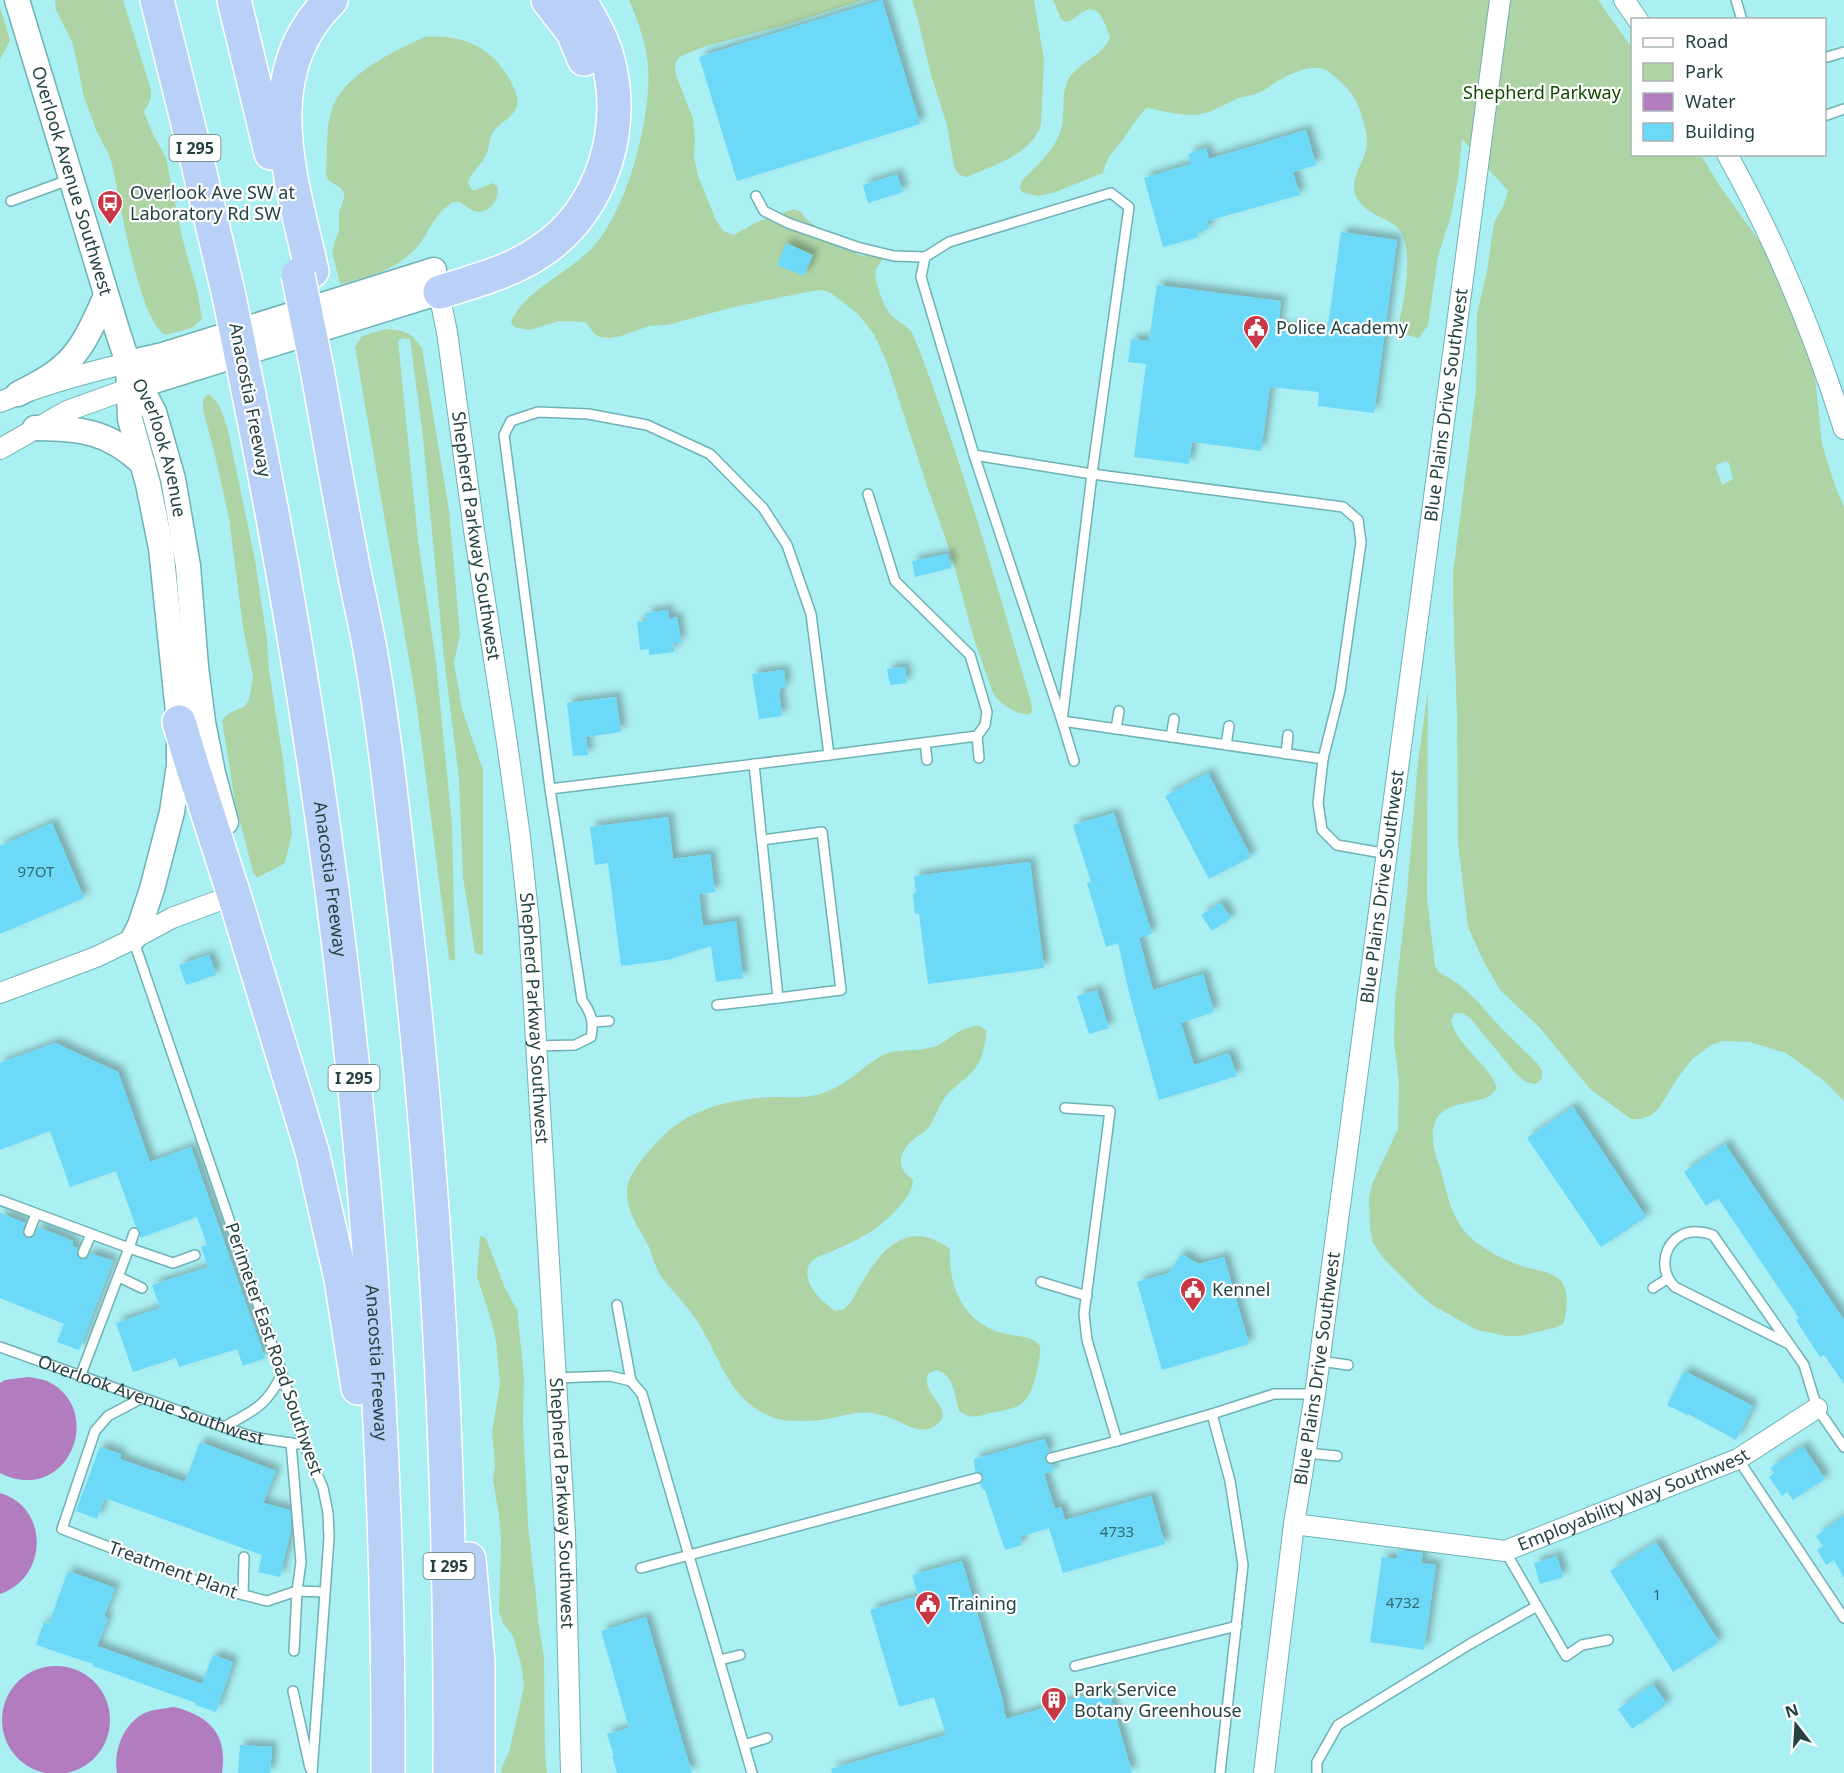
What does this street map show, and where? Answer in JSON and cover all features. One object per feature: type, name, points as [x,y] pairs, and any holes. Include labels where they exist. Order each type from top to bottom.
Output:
[{"type":"highway","name":"Anacostia Freeway","points":[[157,0],[198,160],[229,296],[267,484],[312,750],[333,902],[353,1069],[382,1458],[387,1612],[388,1773]]},
{"type":"highway","name":"I 295","points":[[234,0],[305,273],[324,366],[349,547],[371,655],[392,806],[416,1018],[433,1220],[449,1575],[450,1773]]},
{"type":"highway","points":[[305,273],[284,128],[284,103],[291,68],[301,41],[317,15],[331,0]]},
{"type":"highway","points":[[437,281],[530,232],[568,193],[581,168],[591,128],[592,100],[588,73],[573,32],[548,0]]},
{"type":"highway","points":[[437,281],[513,267],[540,252],[572,224],[596,187],[611,140],[613,86],[606,51],[594,24],[579,0]]},
{"type":"highway","points":[[179,722],[319,1176],[336,1255],[351,1337],[367,1489],[374,1773]]},
{"type":"highway","points":[[441,1359],[466,1475],[469,1562],[479,1683],[478,1773]]},
{"type":"street","name":"Overlook Avenue Southwest","points":[[17,0],[128,363]]},
{"type":"street","name":"Blue Plains Drive Southwest","points":[[1264,1773],[1294,1524],[1320,1361],[1500,0]]},
{"type":"street","points":[[1624,0],[1637,18]]},
{"type":"street","points":[[1727,156],[1764,224],[1792,285],[1821,360],[1844,429]]},
{"type":"street","points":[[9,398],[95,371],[163,355],[437,281]]},
{"type":"street","points":[[0,448],[67,411],[437,281]]},
{"type":"street","name":"Shepherd Parkway Southwest","points":[[437,281],[447,332],[518,826],[529,923],[565,1533],[571,1773]]},
{"type":"street","points":[[9,398],[53,374],[68,362],[85,338],[106,296]]},
{"type":"street","name":"Overlook Avenue","points":[[128,363],[135,387],[154,412],[168,456],[181,518],[188,566],[203,722],[213,774],[238,870],[234,895]]},
{"type":"street","name":"Overlook Avenue","points":[[133,939],[152,889],[172,812],[178,777],[179,722],[161,548],[143,464],[130,419],[135,387]]},
{"type":"street","points":[[34,428],[89,431],[118,444],[143,464]]},
{"type":"street","points":[[0,993],[96,957],[172,918],[234,895]]},
{"type":"street","name":"Employability Way Southwest","points":[[1294,1524],[1505,1551],[1738,1459],[1817,1408]]},
{"type":"lane","points":[[1736,0],[1741,18]]},
{"type":"lane","points":[[1826,57],[1844,51]]},
{"type":"lane","points":[[1826,115],[1844,110]]},
{"type":"lane","points":[[12,201],[72,179]]},
{"type":"lane","points":[[756,196],[764,211],[788,223],[857,247],[894,256],[925,257],[949,242],[1111,193],[1129,207],[1092,474],[1062,722]]},
{"type":"lane","points":[[925,257],[921,277],[975,455],[1074,761]]},
{"type":"lane","points":[[536,1046],[575,1045],[591,1036],[593,1022],[590,1011],[582,1000],[550,789],[504,435],[511,421],[538,412],[588,414],[647,425],[710,454],[763,508],[787,545],[811,614],[829,755]]},
{"type":"lane","points":[[975,455],[1092,474],[1342,507],[1358,520],[1360,542],[1340,691],[1323,759],[1318,803],[1322,830],[1337,845],[1388,854]]},
{"type":"lane","points":[[868,494],[895,581],[970,655],[987,712],[985,725],[977,736],[979,758]]},
{"type":"lane","points":[[1116,729],[1119,711]]},
{"type":"lane","points":[[1171,737],[1174,719]]},
{"type":"lane","points":[[1062,722],[1323,759]]},
{"type":"lane","points":[[1226,745],[1228,726]]},
{"type":"lane","points":[[1286,754],[1288,735]]},
{"type":"lane","points":[[550,789],[977,736]]},
{"type":"lane","points":[[925,743],[927,760]]},
{"type":"lane","points":[[754,764],[778,998]]},
{"type":"lane","points":[[717,1005],[841,990],[822,832],[762,840]]},
{"type":"lane","name":"Perimeter East Road Southwest","points":[[133,939],[305,1446],[323,1488],[328,1513],[329,1538],[311,1773]]},
{"type":"lane","points":[[593,1022],[609,1021]]},
{"type":"lane","points":[[1065,1108],[1110,1111],[1084,1314],[1087,1340],[1117,1441]]},
{"type":"lane","points":[[0,1200],[173,1263],[195,1254]]},
{"type":"lane","points":[[29,1232],[36,1214]]},
{"type":"lane","points":[[1789,1344],[1675,1287],[1667,1279],[1664,1266],[1667,1249],[1683,1234],[1698,1231],[1713,1235],[1804,1365],[1817,1408],[1844,1448]]},
{"type":"lane","points":[[81,1377],[134,1233]]},
{"type":"lane","points":[[83,1253],[91,1234]]},
{"type":"lane","points":[[119,1277],[142,1288]]},
{"type":"lane","points":[[1653,1288],[1667,1279]]},
{"type":"lane","points":[[1041,1282],[1087,1296]]},
{"type":"lane","points":[[617,1305],[631,1381],[642,1394],[752,1773]]},
{"type":"lane","name":"Overlook Avenue Southwest","points":[[0,1347],[258,1438],[305,1446]]},
{"type":"lane","points":[[1320,1361],[1348,1365]]},
{"type":"lane","points":[[224,1426],[250,1413],[264,1402],[274,1391],[282,1374]]},
{"type":"lane","points":[[555,1378],[610,1376],[631,1381]]},
{"type":"lane","points":[[1051,1458],[1212,1414],[1274,1394],[1315,1394]]},
{"type":"lane","name":"Treatment Plant","points":[[142,1398],[108,1416],[95,1431],[62,1529],[213,1587],[243,1595],[267,1601],[297,1591]]},
{"type":"lane","points":[[1212,1414],[1230,1481],[1242,1565],[1220,1773]]},
{"type":"lane","points":[[291,1443],[301,1562],[294,1651]]},
{"type":"lane","points":[[1306,1453],[1337,1456]]},
{"type":"lane","points":[[1738,1459],[1844,1618]]},
{"type":"lane","points":[[641,1568],[977,1478]]},
{"type":"lane","points":[[1505,1551],[1566,1656],[1582,1645],[1608,1640]]},
{"type":"lane","points":[[243,1595],[244,1557]]},
{"type":"lane","points":[[297,1591],[325,1592]]},
{"type":"lane","points":[[1317,1773],[1317,1762],[1338,1725],[1537,1606]]},
{"type":"lane","points":[[1075,1666],[1237,1626]]},
{"type":"lane","points":[[720,1660],[740,1655]]},
{"type":"lane","points":[[293,1691],[311,1773]]},
{"type":"lane","points":[[744,1745],[767,1738]]},
{"type":"green space","points":[[55,0],[123,0],[151,90],[151,98],[144,112],[166,158],[182,237],[198,294],[202,319],[192,328],[165,335],[156,325],[147,307],[131,256],[112,164],[84,97],[73,44],[56,10]]},
{"type":"green space","points":[[629,0],[863,0],[788,24],[703,47],[679,57],[675,64],[676,75],[693,119],[694,157],[698,176],[716,220],[723,231],[734,235],[757,222],[794,209],[801,212],[806,219],[824,232],[847,244],[856,253],[862,256],[879,252],[883,257],[875,274],[880,293],[891,315],[913,334],[930,379],[1004,610],[1031,702],[1032,712],[1029,715],[1008,708],[993,693],[974,639],[951,554],[887,363],[874,334],[858,314],[831,293],[822,290],[812,291],[734,307],[667,325],[649,326],[610,338],[594,334],[586,322],[559,321],[530,330],[514,327],[511,322],[517,311],[536,291],[591,249],[604,233],[626,188],[641,136],[648,87],[645,49]]},
{"type":"green space","points":[[912,0],[1034,0],[1044,60],[1041,125],[1029,144],[1010,158],[967,177],[957,172],[947,125],[931,75]]},
{"type":"green space","name":"Shepherd Parkway","points":[[1053,0],[1598,0],[1631,47],[1631,156],[1702,156],[1717,182],[1808,309],[1822,444],[1844,507],[1844,1101],[1823,1080],[1786,1053],[1750,1042],[1722,1041],[1711,1045],[1692,1059],[1659,1108],[1651,1115],[1641,1119],[1631,1119],[1590,1089],[1540,1028],[1500,990],[1468,927],[1458,843],[1453,574],[1476,390],[1477,314],[1487,271],[1494,223],[1508,191],[1462,139],[1451,216],[1438,256],[1428,325],[1417,338],[1407,335],[1399,323],[1407,272],[1406,245],[1402,234],[1396,226],[1362,205],[1355,193],[1354,182],[1367,145],[1366,130],[1360,109],[1342,82],[1324,69],[1311,68],[1297,72],[1261,92],[1239,98],[1201,114],[1181,114],[1147,108],[1110,156],[1103,173],[1053,193],[1037,196],[1022,192],[1021,182],[1045,157],[1059,135],[1068,80],[1078,68],[1102,50],[1110,37],[1102,18],[1092,9],[1066,22],[1061,19]],"holes":[[[1726,461],[1729,463],[1733,479],[1722,485],[1716,467],[1718,464]]]},
{"type":"green space","points":[[0,7],[10,40],[0,60]]},
{"type":"green space","points":[[425,37],[453,38],[476,46],[496,61],[514,89],[517,106],[511,116],[495,129],[486,155],[468,182],[472,190],[492,183],[497,186],[497,196],[493,205],[479,212],[458,202],[450,204],[441,212],[421,242],[404,259],[374,275],[340,284],[332,251],[339,230],[339,212],[344,194],[341,188],[328,180],[326,173],[332,109],[338,97],[358,75],[399,49]]},
{"type":"green space","points":[[386,329],[407,333],[422,348],[449,510],[460,635],[454,663],[462,709],[483,770],[483,955],[475,953],[463,877],[459,779],[444,658],[423,437],[410,339],[403,338],[398,341],[418,540],[436,662],[452,824],[455,961],[449,959],[416,700],[355,347],[362,336]]},
{"type":"green space","points":[[208,394],[219,405],[228,430],[255,560],[292,833],[285,863],[257,878],[253,872],[235,802],[222,720],[228,714],[245,706],[249,700],[253,677],[243,627],[229,518],[203,410],[203,400]]},
{"type":"green space","points":[[1428,690],[1427,897],[1435,966],[1439,972],[1459,984],[1477,1001],[1542,1070],[1542,1078],[1536,1084],[1526,1082],[1516,1074],[1470,1018],[1462,1013],[1454,1014],[1451,1021],[1460,1040],[1487,1070],[1497,1088],[1485,1098],[1445,1110],[1435,1122],[1434,1147],[1451,1206],[1464,1230],[1482,1246],[1515,1264],[1552,1275],[1560,1280],[1565,1289],[1566,1307],[1563,1324],[1520,1336],[1477,1330],[1432,1305],[1382,1257],[1373,1243],[1370,1229],[1369,1197],[1373,1182],[1398,1129],[1399,1082],[1394,1042],[1395,1000],[1418,762]]},
{"type":"green space","points":[[978,1025],[986,1030],[986,1035],[978,1065],[947,1095],[929,1127],[905,1148],[902,1154],[903,1170],[913,1179],[907,1198],[869,1233],[813,1260],[807,1272],[814,1292],[835,1311],[846,1307],[867,1274],[890,1246],[912,1237],[929,1238],[939,1242],[950,1249],[952,1278],[956,1291],[970,1314],[980,1323],[992,1329],[1029,1338],[1040,1346],[1037,1370],[1028,1396],[1018,1406],[970,1416],[959,1411],[950,1381],[942,1372],[936,1370],[928,1374],[927,1381],[943,1414],[942,1419],[936,1425],[925,1430],[871,1413],[804,1421],[788,1421],[767,1415],[741,1396],[724,1372],[695,1318],[660,1275],[629,1206],[627,1190],[631,1176],[662,1137],[700,1111],[745,1099],[813,1096],[834,1089],[883,1055],[933,1047],[962,1030]]},
{"type":"green space","points":[[480,1236],[486,1238],[505,1288],[517,1310],[518,1318],[524,1378],[523,1421],[528,1525],[544,1658],[547,1773],[502,1773],[501,1769],[509,1752],[524,1687],[521,1664],[513,1636],[503,1623],[499,1612],[501,1540],[493,1480],[495,1465],[492,1432],[500,1384],[496,1341],[477,1276]]},
{"type":"water","points":[[29,1377],[47,1381],[65,1394],[75,1412],[76,1431],[72,1450],[61,1466],[44,1477],[24,1480],[0,1473],[0,1383],[5,1380]]},
{"type":"water","points":[[0,1493],[16,1501],[28,1512],[37,1542],[28,1573],[16,1585],[0,1594]]},
{"type":"water","points":[[56,1666],[77,1670],[94,1682],[106,1699],[110,1720],[106,1741],[94,1758],[77,1770],[56,1774],[35,1770],[18,1758],[6,1741],[2,1720],[6,1699],[18,1682],[35,1670]]},
{"type":"water","points":[[174,1707],[198,1716],[214,1729],[222,1748],[222,1773],[117,1773],[119,1745],[134,1721],[150,1711]]},
{"type":"building","points":[[882,0],[920,124],[737,181],[699,57]]},
{"type":"building","points":[[1306,130],[1316,165],[1293,172],[1300,195],[1207,221],[1209,229],[1197,233],[1199,237],[1163,247],[1144,178],[1191,164],[1188,154],[1206,148],[1209,159]]},
{"type":"building","points":[[897,174],[903,192],[868,203],[863,185]]},
{"type":"building","name":"Police Academy","points":[[1341,232],[1397,240],[1374,413],[1318,406],[1319,392],[1270,387],[1261,451],[1192,442],[1189,464],[1134,457],[1146,364],[1128,362],[1131,339],[1149,341],[1157,285],[1281,301],[1278,326],[1327,333]]},
{"type":"building","points":[[786,243],[813,255],[804,276],[777,265]]},
{"type":"building","points":[[948,554],[951,568],[915,577],[912,561]]},
{"type":"building","points":[[668,610],[669,619],[677,617],[681,643],[673,643],[674,652],[649,655],[649,649],[640,650],[637,622],[647,621],[646,613]]},
{"type":"building","points":[[905,667],[907,683],[890,685],[887,669]]},
{"type":"building","points":[[784,670],[786,687],[779,691],[782,716],[759,719],[752,674]]},
{"type":"building","points":[[616,697],[621,732],[586,737],[588,755],[573,756],[567,703]]},
{"type":"building","points":[[1208,773],[1251,857],[1209,879],[1165,796]]},
{"type":"building","points":[[1114,813],[1152,934],[1139,938],[1153,990],[1203,974],[1214,1012],[1181,1023],[1194,1065],[1229,1053],[1237,1076],[1159,1100],[1130,997],[1118,943],[1106,947],[1087,883],[1091,882],[1073,825]]},
{"type":"building","points":[[668,817],[673,859],[710,854],[715,892],[699,894],[703,926],[736,921],[743,978],[716,982],[711,946],[667,960],[621,966],[608,863],[595,865],[590,827]]},
{"type":"building","points":[[52,823],[84,898],[0,934],[0,846]]},
{"type":"building","points":[[1030,862],[1044,968],[928,984],[919,913],[915,914],[914,876]]},
{"type":"building","points":[[1221,903],[1231,918],[1212,931],[1201,915]]},
{"type":"building","points":[[209,955],[216,975],[186,985],[179,965]]},
{"type":"building","points":[[1097,990],[1109,1028],[1089,1034],[1077,996]]},
{"type":"building","points":[[55,1043],[118,1072],[150,1162],[191,1147],[265,1358],[243,1366],[237,1349],[179,1367],[176,1358],[133,1372],[116,1323],[160,1308],[152,1285],[208,1267],[201,1247],[207,1245],[197,1217],[140,1238],[140,1231],[136,1227],[116,1171],[70,1187],[50,1131],[0,1150],[0,1063]]},
{"type":"building","points":[[1573,1107],[1646,1217],[1601,1247],[1527,1138]]},
{"type":"building","points":[[1725,1144],[1844,1320],[1844,1384],[1824,1355],[1820,1357],[1796,1320],[1799,1318],[1718,1198],[1706,1206],[1684,1172]]},
{"type":"building","points":[[0,1213],[25,1223],[22,1232],[26,1238],[34,1237],[38,1227],[73,1241],[72,1246],[78,1248],[76,1254],[80,1259],[87,1259],[90,1253],[113,1261],[79,1350],[57,1342],[64,1324],[0,1298]]},
{"type":"building","name":"Kennel","points":[[1181,1254],[1199,1264],[1224,1257],[1249,1344],[1162,1370],[1137,1282],[1169,1273]]},
{"type":"building","points":[[1684,1371],[1753,1406],[1736,1440],[1667,1405]]},
{"type":"building","points":[[1045,1439],[1049,1452],[1045,1460],[1052,1465],[1054,1471],[1044,1474],[1055,1509],[1061,1507],[1065,1520],[1151,1496],[1165,1544],[1063,1573],[1049,1528],[1020,1537],[1022,1545],[1005,1550],[985,1490],[980,1484],[983,1476],[975,1471],[974,1459]]},
{"type":"building","points":[[200,1442],[276,1471],[263,1503],[290,1510],[291,1529],[280,1577],[258,1572],[262,1555],[105,1498],[97,1519],[76,1511],[100,1447],[121,1454],[120,1459],[185,1482]]},
{"type":"building","points":[[1803,1446],[1825,1479],[1793,1500],[1787,1492],[1782,1496],[1769,1477],[1774,1473],[1770,1468]]},
{"type":"building","points":[[1844,1516],[1844,1578],[1834,1560],[1826,1565],[1817,1550],[1823,1546],[1816,1536]]},
{"type":"building","points":[[1656,1542],[1719,1642],[1673,1672],[1610,1571]]},
{"type":"building","points":[[1398,1550],[1423,1553],[1421,1563],[1436,1565],[1424,1650],[1370,1642],[1382,1557],[1397,1559]]},
{"type":"building","points":[[1557,1556],[1563,1577],[1540,1584],[1534,1563]]},
{"type":"building","points":[[962,1561],[1006,1719],[1108,1689],[1132,1773],[832,1773],[831,1769],[946,1735],[934,1697],[899,1707],[870,1610],[918,1596],[912,1575]]},
{"type":"building","points":[[68,1571],[115,1588],[104,1616],[108,1618],[97,1646],[202,1684],[213,1655],[233,1662],[216,1712],[93,1666],[93,1664],[36,1645],[44,1622],[49,1624]]},
{"type":"building","points":[[646,1617],[692,1773],[617,1773],[607,1734],[629,1728],[601,1631]]},
{"type":"building","points":[[1653,1684],[1667,1704],[1632,1729],[1618,1709]]},
{"type":"building","points":[[240,1745],[272,1747],[270,1773],[238,1773]]},
{"type":"place","name":"Overlook Ave SW at Laboratory Rd SW","points":[[110,226]]},
{"type":"place","name":"Police Academy","points":[[1256,351]]},
{"type":"place","name":"Kennel","points":[[1193,1313]]},
{"type":"place","name":"Training","points":[[928,1627]]},
{"type":"place","name":"Park Service Botany Greenhouse","points":[[1054,1723]]}]
